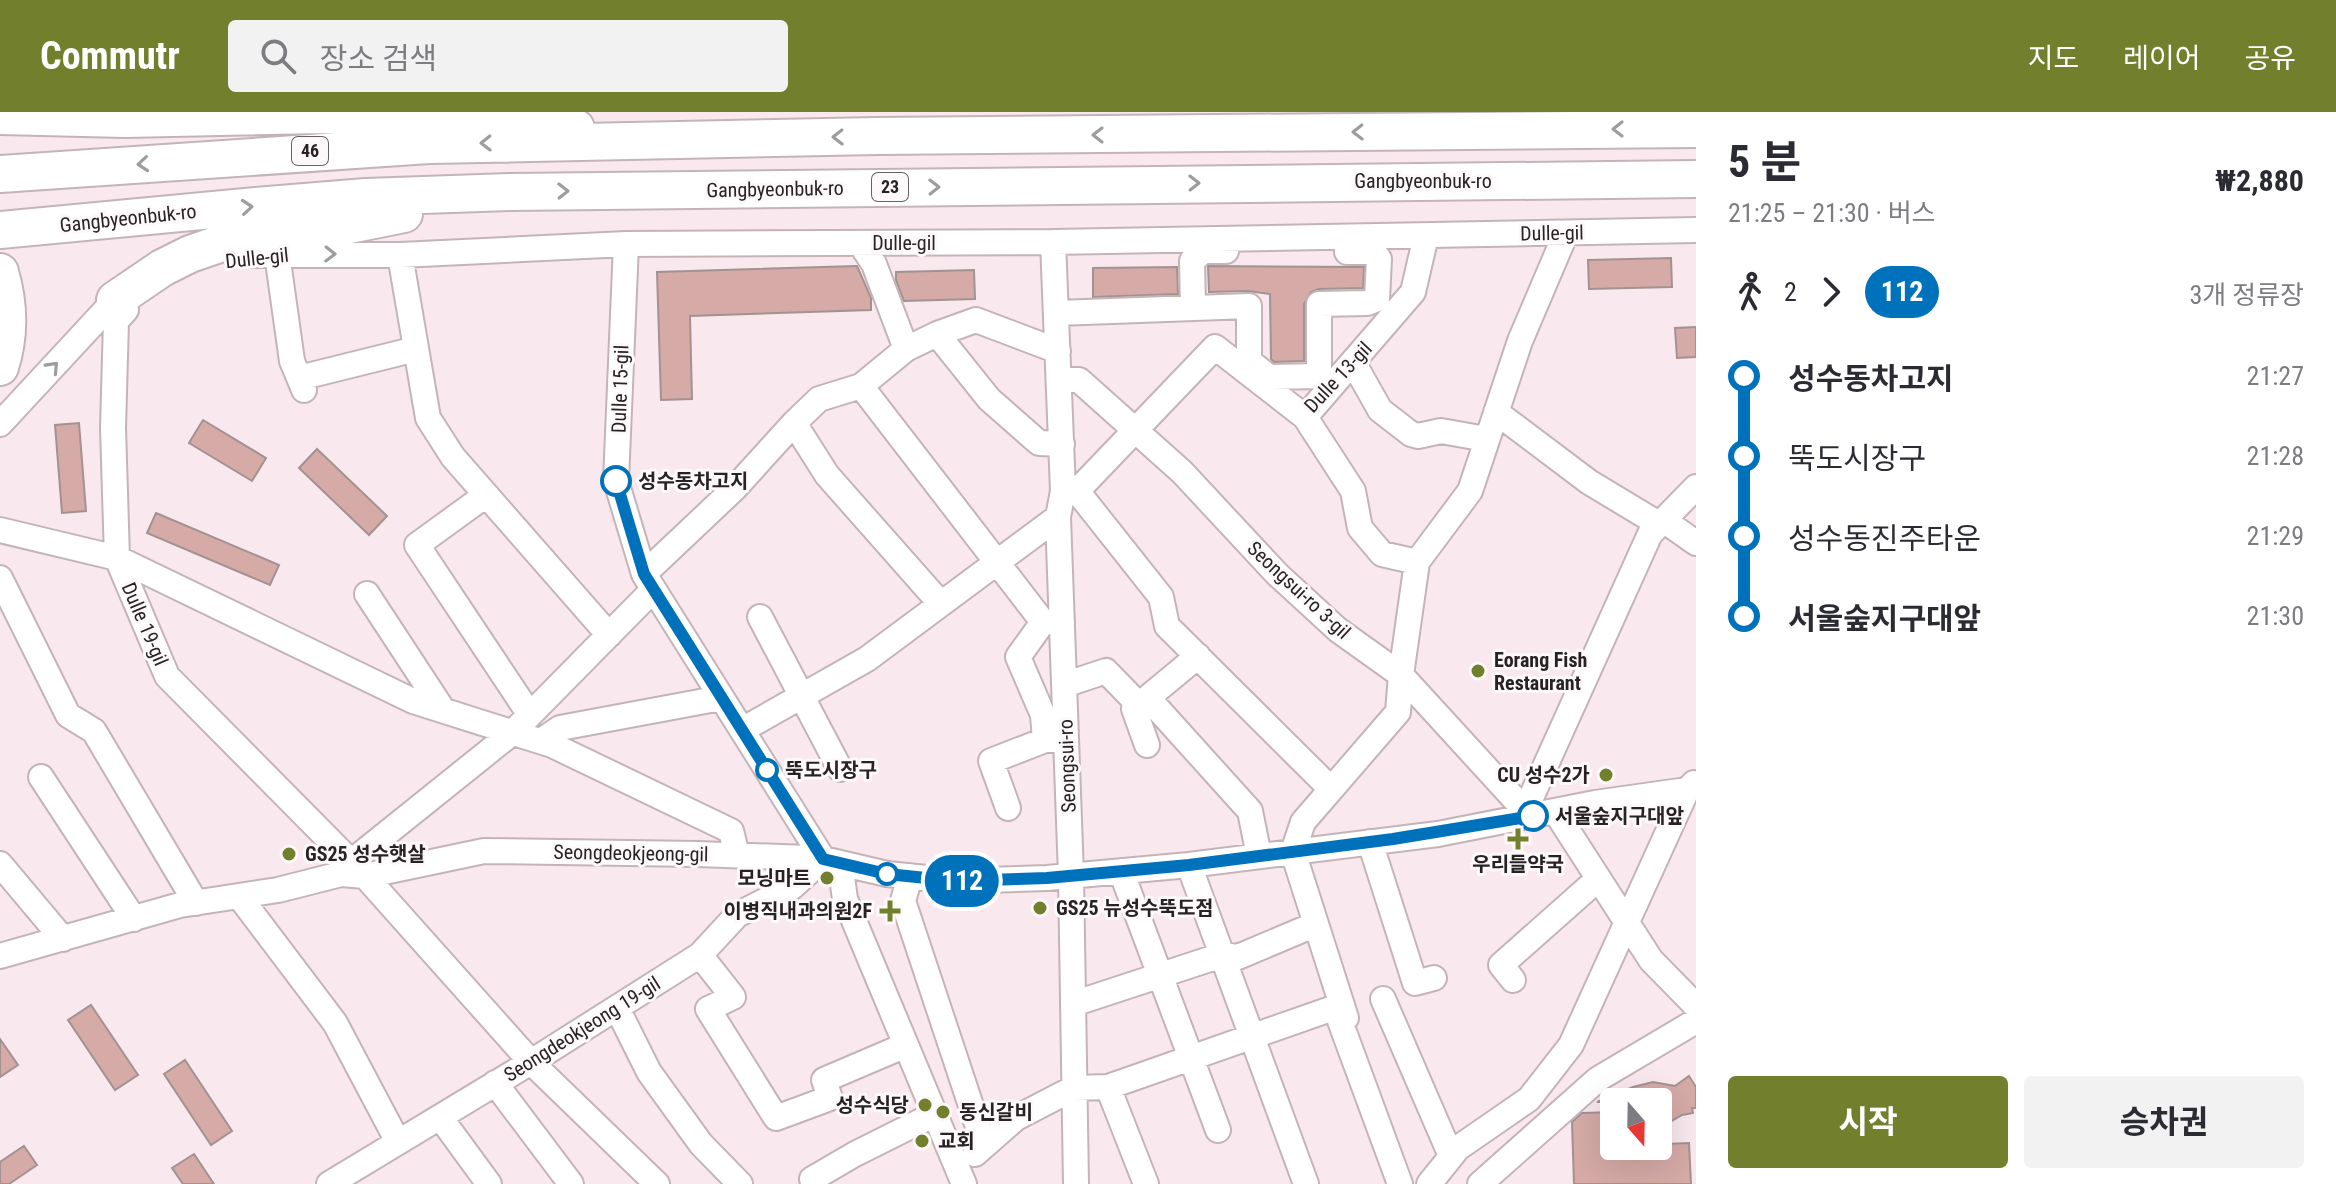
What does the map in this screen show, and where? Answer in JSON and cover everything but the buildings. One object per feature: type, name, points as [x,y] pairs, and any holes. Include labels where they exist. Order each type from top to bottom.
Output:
[{"type":"highway","points":[[0,116],[125,119],[320,115],[527,116],[620,140],[1696,129]]},
{"type":"highway","name":"46","points":[[0,174],[350,148],[620,140]]},
{"type":"highway","name":"Gangbyeonbuk-ro","points":[[0,230],[366,197],[510,192],[1696,179]]},
{"type":"highway","points":[[120,305],[162,268],[222,243],[334,228],[510,192]]},
{"type":"highway","name":"23","points":[[0,244],[86,222]]},
{"type":"highway","points":[[0,272],[7,307],[7,346],[0,367]]},
{"type":"street","name":"Dulle-gil","points":[[0,424],[120,305],[189,272],[235,256],[400,255],[626,244],[1053,242],[1696,230]]},
{"type":"street","points":[[1400,1184],[1340,1021],[1346,1018],[1293,852],[1303,822],[1398,712],[1417,562],[1470,491],[1520,341],[1566,233]]},
{"type":"street","name":"Dulle 13-gil","points":[[1070,491],[1135,430],[1215,347],[1305,417],[1413,292],[1426,236]]},
{"type":"street","name":"Seongsui-ro","points":[[1053,242],[1062,444],[1070,491],[1058,517],[1052,622],[1064,685],[1056,740],[1071,876],[1076,1184]]},
{"type":"street","points":[[860,243],[874,264],[906,349]]},
{"type":"street","name":"Dulle 15-gil","points":[[626,244],[616,481],[648,582],[721,698],[831,861]]},
{"type":"street","points":[[1057,313],[1249,306],[1249,361],[1269,377],[1319,376],[1319,304],[1367,303],[1377,299],[1379,259],[1374,252],[1203,251],[1192,261],[1193,308]]},
{"type":"street","points":[[277,254],[292,361],[302,384],[416,349]]},
{"type":"street","points":[[400,255],[428,418],[453,457],[609,635]]},
{"type":"street","name":"Dulle 19-gil","points":[[120,305],[116,321],[113,428],[117,558],[167,676],[358,869],[531,1062],[657,1184]]},
{"type":"street","points":[[358,869],[513,732],[609,635],[648,582],[819,399],[861,386],[906,349],[976,320],[1058,351]]},
{"type":"street","points":[[937,334],[989,399],[1039,443],[1062,444]]},
{"type":"street","points":[[1353,362],[1380,410],[1411,434],[1418,436],[1441,431],[1486,439]]},
{"type":"street","name":"Seongsui-ro 3-gil","points":[[1060,380],[1079,380],[1182,472],[1277,574],[1338,630],[1401,675],[1528,814]]},
{"type":"street","points":[[861,386],[996,562],[1052,622],[1018,657],[1056,740],[991,761],[1008,808]]},
{"type":"street","points":[[1496,412],[1589,482],[1657,523],[1669,524],[1696,543]]},
{"type":"street","points":[[1305,417],[1353,491],[1360,528],[1382,554],[1417,562]]},
{"type":"street","points":[[794,423],[827,475],[941,604]]},
{"type":"street","points":[[1528,814],[1633,566],[1657,523],[1696,487]]},
{"type":"street","points":[[1070,491],[1161,597],[1167,626],[1331,789]]},
{"type":"street","points":[[486,495],[417,545],[530,715]]},
{"type":"street","points":[[742,730],[867,659],[1058,517]]},
{"type":"street","points":[[0,530],[117,558],[413,701],[541,741],[731,831],[737,855]]},
{"type":"street","points":[[0,578],[68,715],[94,731],[196,903]]},
{"type":"street","points":[[367,594],[443,710]]},
{"type":"street","points":[[760,617],[840,769]]},
{"type":"street","points":[[1147,745],[1134,709],[1198,656]]},
{"type":"street","points":[[1064,685],[1106,671],[1143,701],[1250,811],[1259,856]]},
{"type":"street","points":[[541,741],[560,728],[721,698]]},
{"type":"street","points":[[41,777],[134,919]]},
{"type":"street","points":[[1429,1184],[1458,1148],[1529,1099],[1571,1045],[1626,924],[1694,790]]},
{"type":"street","name":"Seongdeokjeong-gil","points":[[0,956],[196,903],[278,890],[358,869],[484,851],[737,855],[831,861],[956,881],[1071,876],[1189,865],[1438,834],[1528,814],[1694,790]]},
{"type":"street","points":[[1555,811],[1651,960],[1696,1006]]},
{"type":"street","points":[[1370,842],[1415,983],[1434,978]]},
{"type":"street","points":[[831,861],[935,1114],[958,1178]]},
{"type":"street","name":"Seongdeokjeong 19-gil","points":[[329,1184],[700,955],[737,915],[792,887],[831,861]]},
{"type":"street","points":[[0,864],[63,939]]},
{"type":"street","points":[[1189,865],[1306,1184]]},
{"type":"street","points":[[1121,871],[1218,1130]]},
{"type":"street","points":[[910,876],[903,901],[984,1145]]},
{"type":"street","points":[[1513,980],[1501,965],[1598,879]]},
{"type":"street","points":[[239,896],[335,1023],[398,1142]]},
{"type":"street","points":[[1073,1004],[1222,955],[1238,957],[1316,924]]},
{"type":"street","points":[[700,955],[733,997],[708,1009],[776,1118],[830,1098],[824,1080],[906,1045]]},
{"type":"street","points":[[1383,999],[1451,1156]]},
{"type":"street","points":[[958,1178],[984,1145],[1016,1118],[1074,1088],[1108,1087],[1342,1005]]},
{"type":"street","points":[[617,1008],[649,1072],[701,1144],[740,1184]]},
{"type":"street","points":[[1480,1184],[1598,1079],[1696,1021]]},
{"type":"street","points":[[495,1083],[571,1184]]},
{"type":"street","points":[[1108,1087],[1146,1184]]},
{"type":"street","points":[[812,1179],[935,1114]]},
{"type":"street","points":[[440,1117],[489,1184]]},
{"type":"bus line","name":"112","points":[[616,481],[644,574],[823,859],[887,874],[956,881],[1047,878],[1189,865],[1438,834],[1533,816]]},
{"type":"place","name":"성수동차고지","points":[[616,481]]},
{"type":"place","name":"Eorang Fish Restaurant","points":[[1478,671]]},
{"type":"place","name":"뚝도시장구","points":[[767,770]]},
{"type":"place","name":"CU 성수2가","points":[[1606,775]]},
{"type":"place","name":"서울숲지구대앞","points":[[1533,816]]},
{"type":"place","name":"우리들약국","points":[[1518,839]]},
{"type":"place","name":"GS25 성수햇살","points":[[289,854]]},
{"type":"place","name":"모닝마트","points":[[827,878]]},
{"type":"place","name":"GS25 뉴성수뚝도점","points":[[1040,908]]},
{"type":"place","name":"이병직내과의원2F","points":[[890,911]]},
{"type":"place","name":"성수식당","points":[[925,1105]]},
{"type":"place","name":"동신갈비","points":[[943,1112]]},
{"type":"place","name":"교회","points":[[922,1141]]}]
